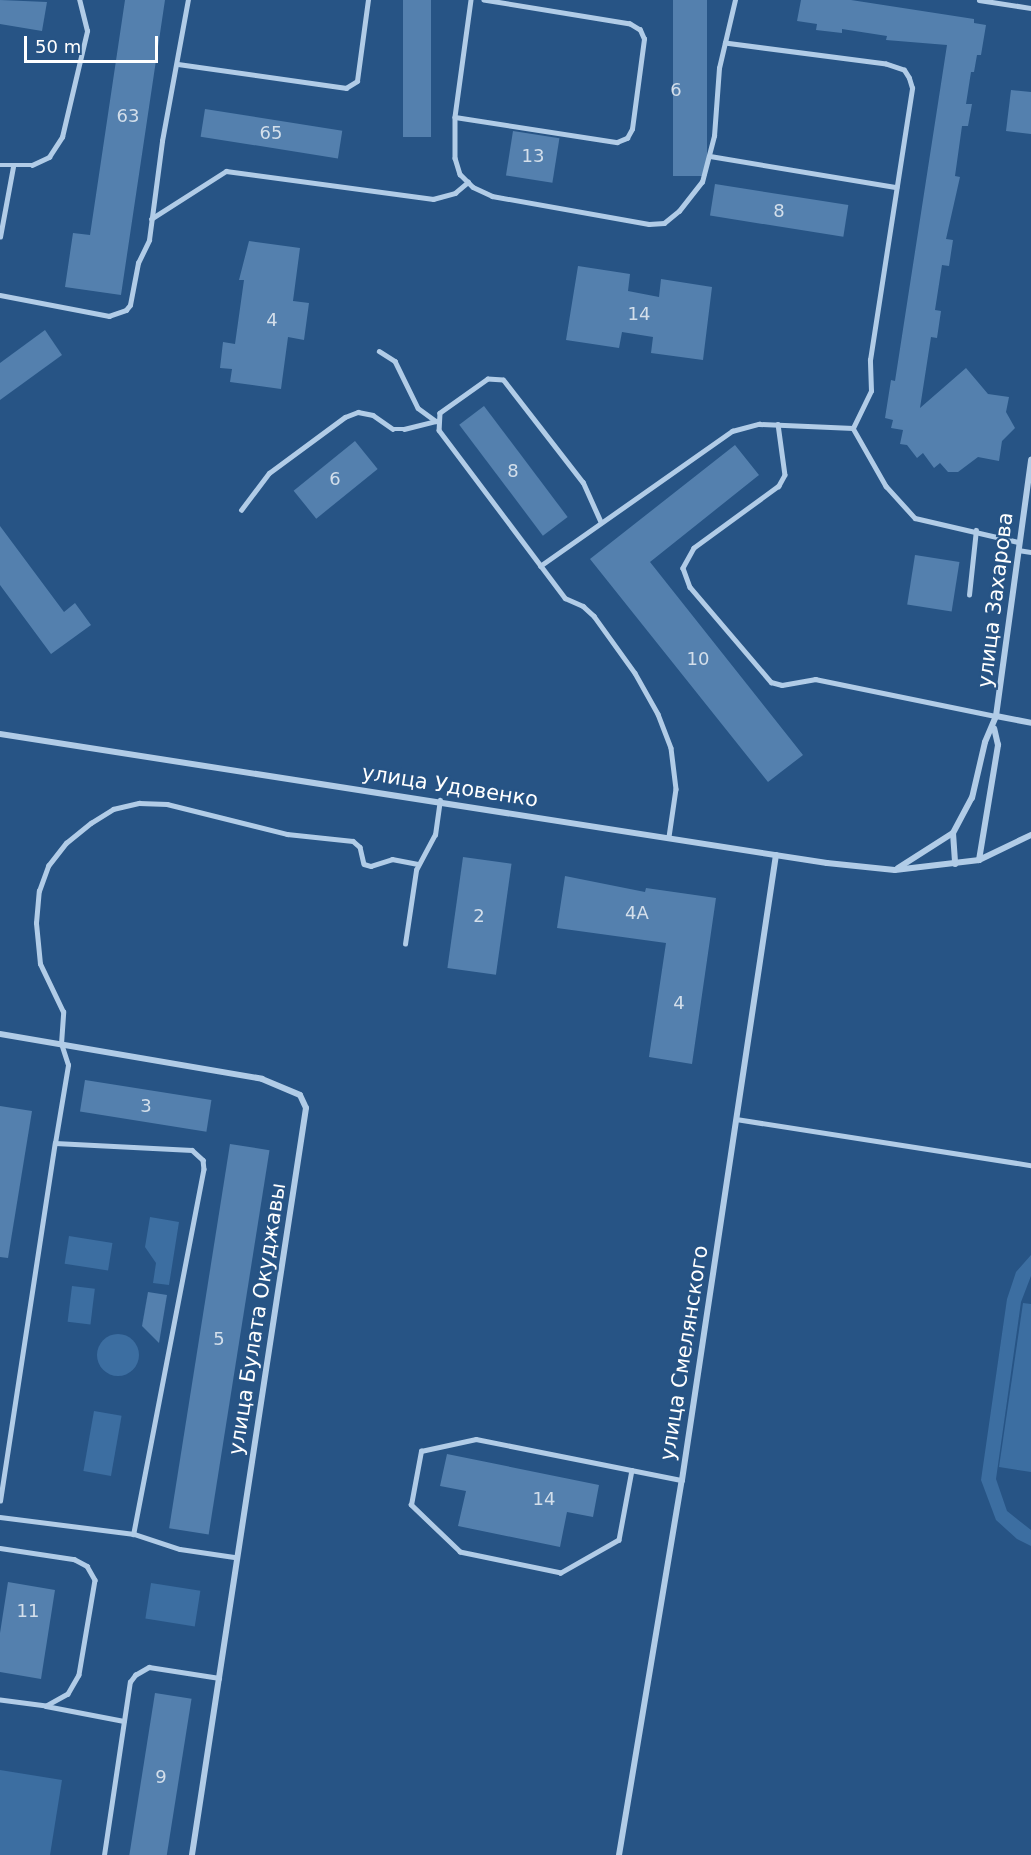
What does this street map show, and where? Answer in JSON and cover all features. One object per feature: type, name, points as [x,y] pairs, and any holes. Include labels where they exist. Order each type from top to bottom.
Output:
[{"type":"street","name":"улица Захарова","points":[[953,833],[972,798],[985,742],[994,727],[1031,459]]},
{"type":"street","points":[[996,716],[1031,723]]},
{"type":"street","points":[[979,860],[998,745],[994,727]]},
{"type":"street","name":"улица Удовенко","points":[[0,734],[440,800],[776,855],[895,870],[979,860],[1031,835]]},
{"type":"street","points":[[895,870],[953,833],[956,864]]},
{"type":"street","name":"улица Смелянского","points":[[619,1855],[682,1480],[776,855]]},
{"type":"street","name":"улица Булата Окуджавы","points":[[0,1034],[262,1079],[300,1095],[306,1108],[235,1557],[192,1855]]},
{"type":"lane","points":[[0,165],[32,165],[49,157],[62,137],[87,31],[79,0]]},
{"type":"lane","points":[[0,295],[109,316],[126,310],[133,298],[138,263],[149,240],[188,0]]},
{"type":"lane","points":[[178,64],[346,88],[357,81],[368,0]]},
{"type":"lane","points":[[471,0],[455,117],[455,158],[460,174],[468,182],[492,196],[649,224],[664,223],[695,193],[710,156],[725,43],[735,0]]},
{"type":"lane","points":[[455,117],[617,142],[627,138],[632,129],[644,39],[639,30],[630,24],[484,0]]},
{"type":"lane","points":[[979,0],[1031,8]]},
{"type":"lane","points":[[725,43],[886,64],[904,70],[912,88],[870,360],[871,391],[853,428]]},
{"type":"lane","points":[[710,156],[896,187]]},
{"type":"lane","points":[[0,237],[13,166]]},
{"type":"lane","points":[[151,219],[226,171],[433,200],[455,193],[468,182]]},
{"type":"lane","points":[[379,351],[395,361],[418,408],[436,421],[439,430],[565,598],[583,606],[594,616],[635,673],[658,714],[671,748],[676,789],[669,837]]},
{"type":"lane","points":[[240,510],[269,473],[345,417],[358,412],[372,415],[393,429],[404,429],[436,421],[440,413],[488,379],[504,380],[583,483],[601,523]]},
{"type":"lane","points":[[540,566],[732,431],[759,424],[853,428]]},
{"type":"lane","points":[[778,424],[785,475],[779,486],[694,548],[683,568],[690,587],[771,682],[815,679],[996,716]]},
{"type":"lane","points":[[853,428],[886,486],[915,518],[976,530],[1018,542]]},
{"type":"lane","points":[[969,595],[976,530]]},
{"type":"lane","points":[[1018,550],[1031,552]]},
{"type":"lane","points":[[405,944],[418,864],[435,835],[440,800]]},
{"type":"lane","points":[[0,1501],[68,1065],[61,1044],[63,1012],[35,944],[39,891],[48,866],[66,843],[113,809],[139,803],[167,804],[287,834],[353,841],[360,848],[364,864],[371,866],[392,859],[418,864]]},
{"type":"lane","points":[[736,1119],[1031,1165]]},
{"type":"lane","points":[[56,1143],[183,1148],[198,1154],[203,1160],[134,1534]]},
{"type":"lane","points":[[632,1470],[619,1540],[561,1573],[460,1552],[411,1505],[421,1451],[476,1439],[632,1470],[682,1480]]},
{"type":"lane","points":[[0,1517],[134,1534],[180,1549],[235,1557]]},
{"type":"lane","points":[[0,1548],[74,1559],[87,1566],[94,1580],[79,1676],[68,1694],[46,1706]]},
{"type":"lane","points":[[104,1855],[130,1682],[142,1668],[219,1678]]},
{"type":"lane","points":[[0,1700],[124,1721]]},
{"type":"shaded area","points":[[150,1217],[179,1222],[169,1285],[153,1283],[156,1263],[145,1247]]},
{"type":"shaded area","points":[[69,1236],[112,1243],[108,1271],[65,1264]]},
{"type":"shaded area","points":[[1031,1255],[1031,1276],[1021,1302],[996,1479],[1007,1511],[1031,1530],[1031,1546],[1017,1539],[996,1520],[981,1480],[1007,1299],[1016,1272]]},
{"type":"shaded area","points":[[72,1286],[95,1289],[90,1325],[68,1322]]},
{"type":"shaded area","points":[[1023,1303],[1031,1304],[1031,1472],[999,1467]]},
{"type":"shaded area","points":[[118,1334],[126,1335],[133,1340],[138,1347],[138,1363],[133,1370],[126,1375],[118,1376],[110,1375],[103,1370],[98,1363],[97,1355],[98,1347],[103,1340],[110,1335]]},
{"type":"shaded area","points":[[94,1411],[122,1416],[111,1476],[83,1471]]},
{"type":"shaded area","points":[[151,1583],[200,1591],[195,1626],[145,1619]]},
{"type":"shaded area","points":[[0,1770],[62,1780],[50,1855],[0,1855]]},
{"type":"building","points":[[0,0],[47,2],[42,31],[0,24]]},
{"type":"building","points":[[125,0],[165,0],[121,295],[65,287],[73,233],[90,235]]},
{"type":"building","points":[[403,0],[431,0],[431,137],[403,137]]},
{"type":"building","points":[[673,0],[707,0],[707,176],[673,176]]},
{"type":"building","points":[[801,0],[851,0],[974,19],[974,23],[986,25],[981,55],[977,55],[974,72],[971,72],[966,104],[972,104],[968,126],[962,126],[955,176],[960,177],[946,239],[953,240],[949,266],[942,265],[935,310],[941,311],[937,338],[931,337],[920,408],[966,368],[988,394],[1009,397],[1006,412],[1015,428],[1002,441],[999,461],[978,457],[958,472],[948,472],[940,463],[934,468],[923,453],[917,458],[907,445],[900,444],[903,430],[891,428],[893,420],[885,418],[891,380],[895,381],[947,45],[886,40],[887,36],[842,29],[842,33],[816,30],[817,24],[797,21]]},
{"type":"building","points":[[1011,90],[1031,92],[1031,134],[1006,131]]},
{"type":"building","points":[[205,109],[342,131],[338,158],[201,137]]},
{"type":"building","points":[[513,131],[559,138],[552,183],[506,175]]},
{"type":"building","points":[[715,184],[848,205],[843,237],[710,216]]},
{"type":"building","points":[[249,241],[300,248],[293,301],[309,303],[304,340],[288,337],[281,389],[230,382],[232,369],[220,368],[223,342],[235,344],[244,280],[239,280]]},
{"type":"building","points":[[578,266],[630,274],[628,291],[659,297],[661,279],[712,287],[703,360],[651,353],[653,337],[622,332],[619,348],[566,340]]},
{"type":"building","points":[[45,330],[62,355],[0,400],[0,363]]},
{"type":"building","points":[[484,406],[568,517],[543,536],[459,425]]},
{"type":"building","points":[[355,441],[378,469],[316,519],[294,491]]},
{"type":"building","points":[[735,445],[759,475],[650,562],[803,755],[768,782],[590,559]]},
{"type":"building","points":[[0,526],[64,612],[75,603],[91,625],[51,654],[0,585]]},
{"type":"building","points":[[915,555],[959,562],[952,611],[907,604]]},
{"type":"building","points":[[463,857],[512,864],[496,975],[447,968]]},
{"type":"building","points":[[565,876],[645,892],[646,888],[716,898],[692,1064],[649,1057],[666,943],[557,928]]},
{"type":"building","points":[[85,1080],[211,1100],[206,1132],[80,1112]]},
{"type":"building","points":[[0,1106],[32,1111],[8,1258],[0,1257]]},
{"type":"building","points":[[230,1144],[270,1150],[209,1534],[169,1528]]},
{"type":"building","points":[[148,1292],[167,1295],[159,1343],[142,1326]]},
{"type":"building","points":[[447,1454],[599,1485],[593,1517],[567,1512],[560,1547],[458,1526],[466,1491],[440,1486]]},
{"type":"building","points":[[8,1582],[55,1590],[41,1679],[0,1672],[0,1633]]},
{"type":"building","points":[[155,1693],[192,1699],[167,1855],[129,1855]]}]
